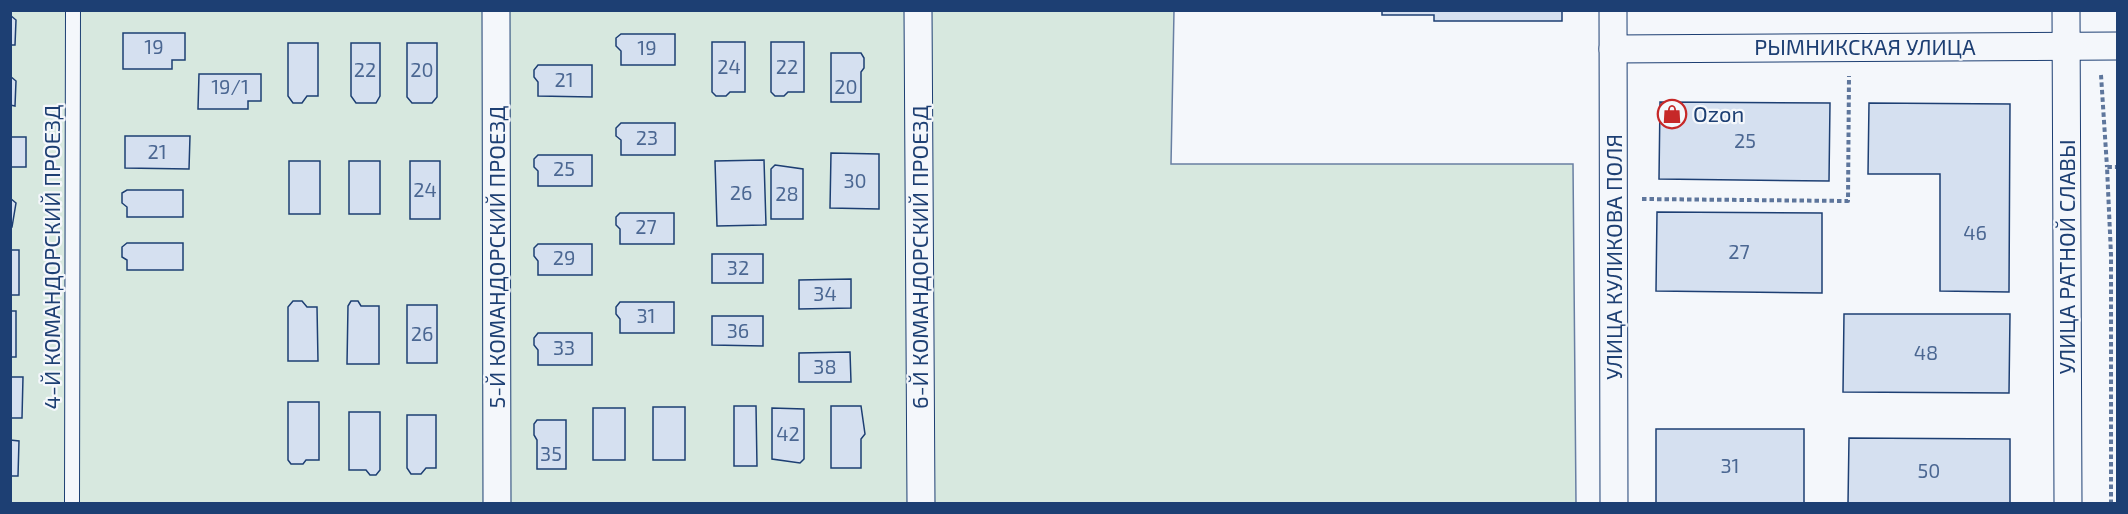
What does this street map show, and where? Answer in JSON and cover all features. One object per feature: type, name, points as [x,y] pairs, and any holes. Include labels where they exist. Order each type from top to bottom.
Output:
[{"type":"street","name":"5-Й КОМАНДОРСКИЙ ПРОЕЗД","points":[[496,10],[497,504]]},
{"type":"street","name":"6-Й КОМАНДОРСКИЙ ПРОЕЗД","points":[[918,10],[921,504]]},
{"type":"street","name":"УЛИЦА КУЛИКОВА ПОЛЯ","points":[[1613,10],[1614,504]]},
{"type":"street","name":"УЛИЦА РАТНОЙ СЛАВЫ","points":[[2066,10],[2068,504]]},
{"type":"street","name":"РЫМНИКСКАЯ УЛИЦА","points":[[1613,49],[2118,46]]},
{"type":"lane","name":"4-Й КОМАНДОРСКИЙ ПРОЕЗД","points":[[72,504],[73,10]]},
{"type":"path","points":[[1614,199],[1848,201],[1849,48]]},
{"type":"path","points":[[2101,68],[2112,266],[2111,504]]},
{"type":"path","points":[[2107,167],[2118,166]]},
{"type":"shaded area","points":[[10,11],[1174,11],[1171,164],[1573,164],[1576,503],[11,503]]},
{"type":"building","points":[[1382,10],[1562,10],[1562,21],[1434,21],[1434,15],[1382,15]]},
{"type":"building","points":[[10,15],[16,20],[15,45],[10,45]]},
{"type":"building","points":[[123,33],[185,33],[185,60],[172,60],[172,69],[123,69]]},
{"type":"building","points":[[621,34],[675,34],[675,65],[621,65],[621,51],[616,46],[616,38]]},
{"type":"building","points":[[712,42],[745,42],[745,92],[730,92],[726,96],[716,96],[712,92]]},
{"type":"building","points":[[771,42],[804,42],[804,92],[788,92],[784,96],[775,96],[771,92]]},
{"type":"building","points":[[288,43],[318,43],[318,96],[307,96],[302,103],[293,103],[288,96]]},
{"type":"building","points":[[351,43],[380,43],[380,96],[376,103],[356,103],[351,96]]},
{"type":"building","points":[[407,43],[437,43],[437,97],[432,103],[412,103],[407,97]]},
{"type":"building","points":[[831,53],[861,53],[864,58],[864,68],[861,72],[861,102],[831,102]]},
{"type":"building","points":[[538,65],[592,65],[592,97],[538,96],[538,82],[534,77],[534,70]]},
{"type":"building","points":[[199,74],[261,74],[261,101],[248,101],[248,109],[198,109]]},
{"type":"building","points":[[10,76],[16,81],[15,106],[10,105]]},
{"type":"building","points":[[1660,102],[1830,103],[1829,181],[1659,179]]},
{"type":"building","points":[[1869,103],[2010,104],[2009,292],[1940,291],[1940,174],[1868,174]]},
{"type":"building","points":[[621,123],[675,123],[675,155],[621,155],[621,140],[616,136],[616,128]]},
{"type":"building","points":[[125,136],[190,136],[189,169],[125,168]]},
{"type":"building","points":[[10,137],[26,137],[26,167],[10,167]]},
{"type":"building","points":[[831,153],[879,154],[879,209],[830,208]]},
{"type":"building","points":[[538,155],[592,155],[592,186],[538,186],[538,171],[534,167],[534,159]]},
{"type":"building","points":[[764,160],[766,225],[717,226],[715,161]]},
{"type":"building","points":[[289,161],[320,161],[320,214],[289,214]]},
{"type":"building","points":[[349,161],[380,161],[380,214],[349,214]]},
{"type":"building","points":[[410,161],[440,161],[440,219],[410,219]]},
{"type":"building","points":[[775,165],[803,169],[803,219],[771,219],[771,169]]},
{"type":"building","points":[[127,190],[183,190],[183,217],[127,217],[127,207],[122,203],[122,193]]},
{"type":"building","points":[[10,198],[16,203],[12,227],[10,227]]},
{"type":"building","points":[[1657,212],[1822,213],[1822,293],[1656,291]]},
{"type":"building","points":[[620,213],[674,213],[674,244],[620,244],[620,229],[616,225],[616,217]]},
{"type":"building","points":[[127,243],[183,243],[183,270],[127,270],[127,260],[122,257],[122,247]]},
{"type":"building","points":[[538,244],[592,244],[592,275],[538,275],[538,261],[534,256],[534,248]]},
{"type":"building","points":[[10,250],[19,250],[19,295],[10,295]]},
{"type":"building","points":[[712,254],[763,254],[763,283],[712,283]]},
{"type":"building","points":[[851,279],[851,308],[799,309],[799,280]]},
{"type":"building","points":[[293,301],[302,301],[307,307],[317,307],[318,361],[288,361],[288,307]]},
{"type":"building","points":[[351,301],[358,301],[361,306],[379,306],[379,364],[347,364],[348,306]]},
{"type":"building","points":[[620,302],[674,302],[674,333],[620,333],[620,319],[616,314],[616,307]]},
{"type":"building","points":[[407,305],[437,305],[437,363],[407,363]]},
{"type":"building","points":[[10,311],[16,311],[16,357],[10,357]]},
{"type":"building","points":[[1844,314],[2010,314],[2009,393],[1843,392]]},
{"type":"building","points":[[712,316],[763,316],[763,346],[712,345]]},
{"type":"building","points":[[538,333],[592,333],[592,365],[538,365],[538,350],[534,345],[534,338]]},
{"type":"building","points":[[850,352],[851,382],[799,382],[799,353]]},
{"type":"building","points":[[10,377],[23,377],[22,418],[10,418]]},
{"type":"building","points":[[288,402],[319,402],[319,460],[306,460],[303,464],[291,464],[288,460]]},
{"type":"building","points":[[734,406],[756,406],[757,466],[734,466]]},
{"type":"building","points":[[831,406],[861,406],[865,434],[861,439],[861,468],[831,468]]},
{"type":"building","points":[[653,407],[685,407],[685,460],[653,460]]},
{"type":"building","points":[[593,408],[625,408],[625,460],[593,460]]},
{"type":"building","points":[[772,408],[804,409],[804,459],[800,463],[772,459]]},
{"type":"building","points":[[349,412],[380,412],[380,470],[376,475],[370,475],[366,470],[349,470]]},
{"type":"building","points":[[407,415],[436,415],[436,468],[426,468],[421,474],[411,474],[407,468]]},
{"type":"building","points":[[537,420],[566,420],[566,469],[537,469],[537,440],[534,435],[534,424]]},
{"type":"building","points":[[1656,429],[1804,429],[1804,504],[1656,504]]},
{"type":"building","points":[[1849,438],[2010,439],[2010,504],[1848,504]]},
{"type":"building","points":[[10,440],[19,441],[18,476],[10,476]]},
{"type":"place","name":"Ozon","points":[[1672,114]]}]
